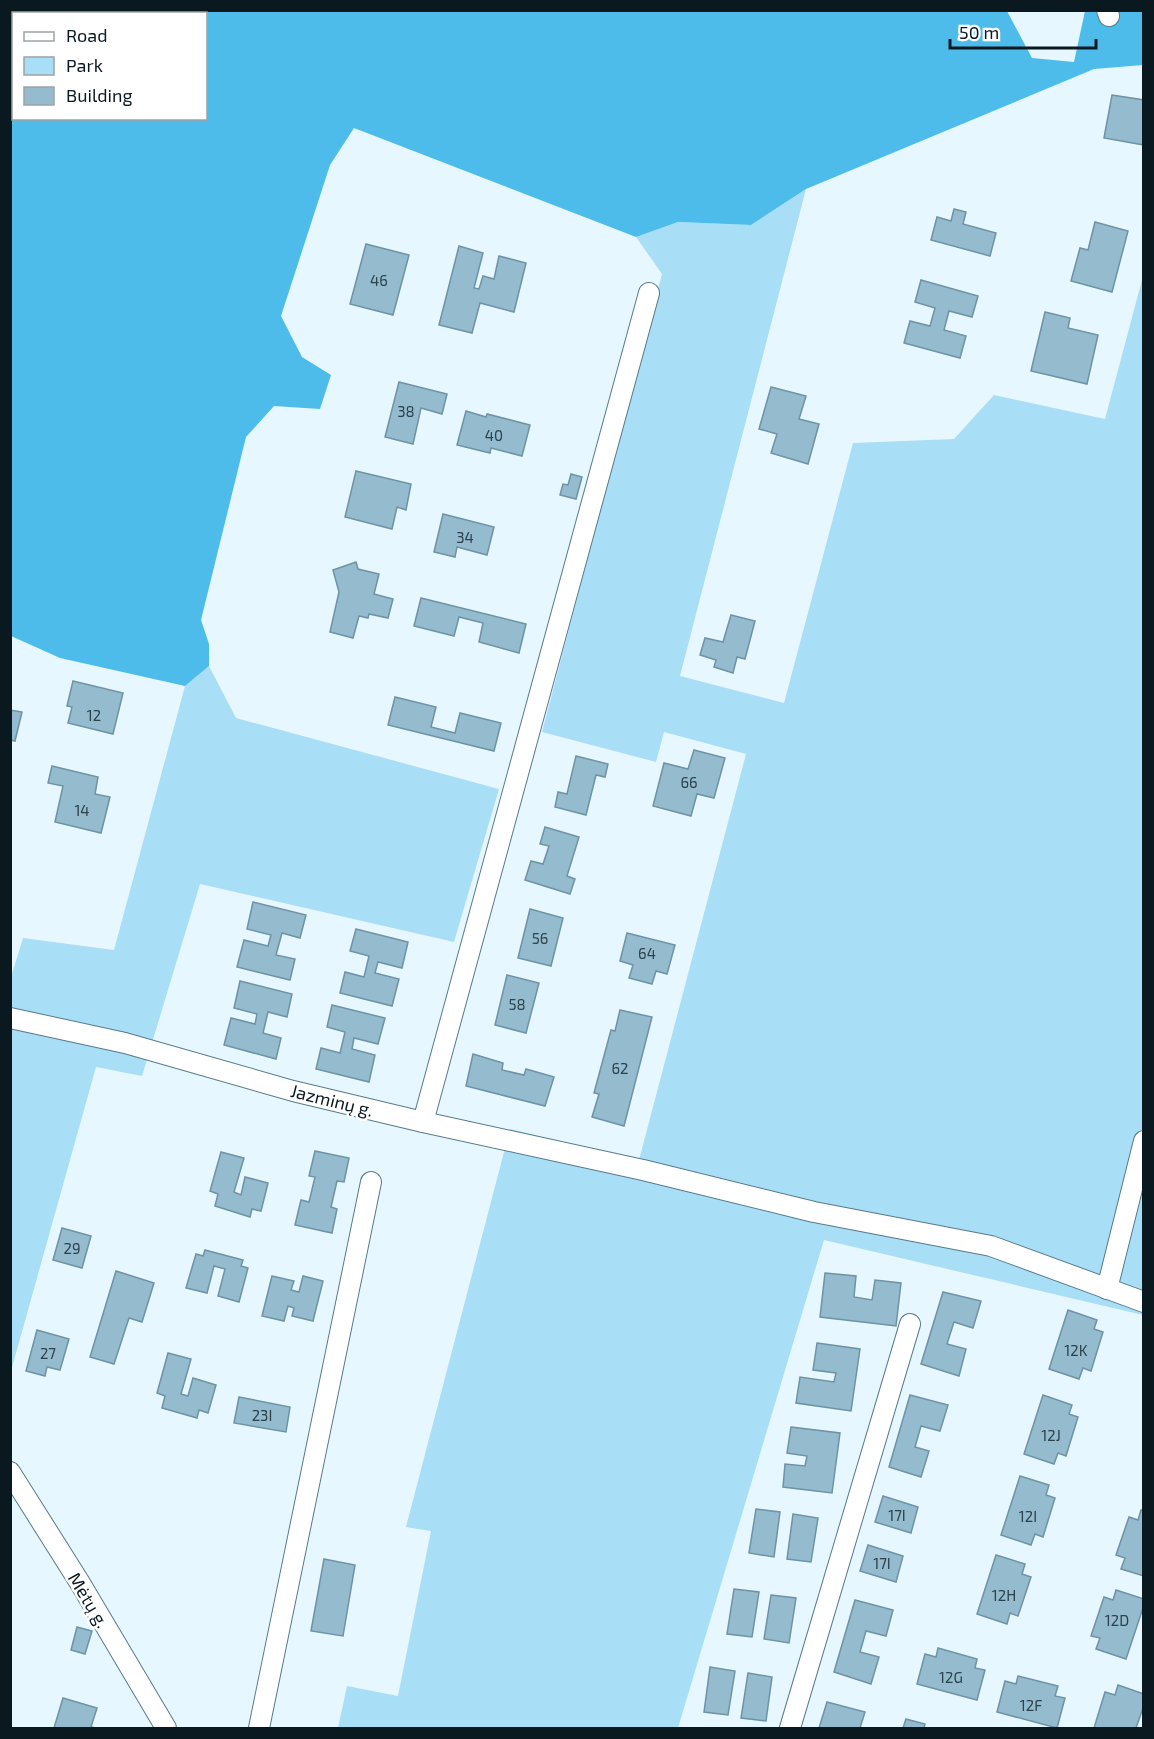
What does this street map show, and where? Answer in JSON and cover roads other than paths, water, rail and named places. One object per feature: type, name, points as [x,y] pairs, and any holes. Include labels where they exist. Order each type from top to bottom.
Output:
[{"type":"street","points":[[423,1122],[649,293]]},
{"type":"street","name":"Jazminų g.","points":[[10,1018],[124,1043],[293,1091],[423,1122],[656,1173],[814,1212],[991,1246],[1143,1302]]},
{"type":"street","points":[[1107,1289],[1143,1141]]},
{"type":"street","points":[[259,1728],[371,1182]]},
{"type":"street","points":[[790,1728],[910,1324]]},
{"type":"street","name":"Mėtų g.","points":[[10,1472],[80,1583],[166,1728]]}]
